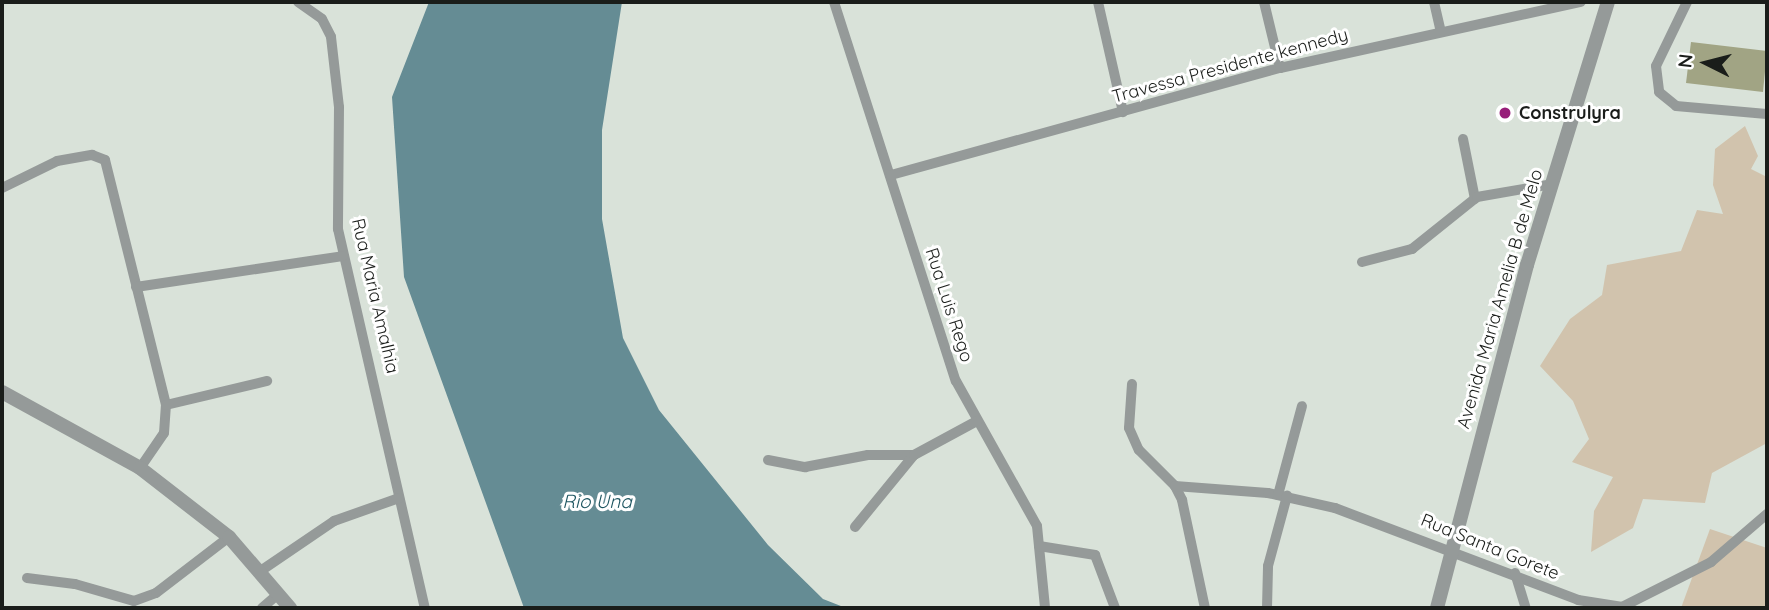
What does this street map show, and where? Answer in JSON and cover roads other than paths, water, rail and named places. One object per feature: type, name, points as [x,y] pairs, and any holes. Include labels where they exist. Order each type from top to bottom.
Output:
[{"type":"street","name":"Rua Maria Amalhia","points":[[298,2],[322,19],[331,37],[339,107],[336,199],[343,256],[425,608]]},
{"type":"street","name":"Rua Luis Rego","points":[[834,2],[891,175],[943,348],[977,421],[1023,492],[1040,546],[1045,608]]},
{"type":"street","points":[[1098,2],[1123,112]]},
{"type":"street","points":[[1264,2],[1280,68]]},
{"type":"street","points":[[1434,2],[1440,29]]},
{"type":"street","name":"Travessa Presidente kennedy","points":[[891,175],[1280,68],[1440,29],[1581,2]]},
{"type":"street","name":"Avenida Maria Amelia B de Melo","points":[[1437,608],[1552,184],[1608,2]]},
{"type":"street","points":[[1687,2],[1656,66],[1659,92],[1676,106],[1767,114]]},
{"type":"street","points":[[1463,139],[1465,172],[1475,199]]},
{"type":"street","points":[[2,188],[46,165],[80,156],[102,158],[113,183],[166,405],[164,433],[141,468]]},
{"type":"street","points":[[1362,262],[1412,249],[1475,199],[1552,184]]},
{"type":"street","points":[[136,287],[343,256]]},
{"type":"street","points":[[166,405],[267,381]]},
{"type":"street","points":[[1132,384],[1129,428],[1146,459],[1175,486],[1205,608]]},
{"type":"street","points":[[2,392],[141,468],[229,537],[290,608]]},
{"type":"street","points":[[1266,608],[1268,566],[1302,406]]},
{"type":"street","points":[[855,527],[914,455],[977,421]]},
{"type":"street","points":[[768,460],[805,467],[868,455],[914,455]]},
{"type":"street","name":"Rua Santa Gorete","points":[[1175,486],[1282,495],[1379,521],[1578,600],[1622,608],[1691,575],[1767,514]]},
{"type":"street","points":[[259,572],[334,522],[399,498]]},
{"type":"street","points":[[27,578],[75,584],[134,601],[156,593],[229,537]]},
{"type":"street","points":[[1040,546],[1095,555],[1115,608]]},
{"type":"street","points":[[1515,573],[1526,608]]},
{"type":"street","points":[[262,608],[278,594]]},
{"type":"water","name":"Rio Una","points":[[429,2],[622,2],[602,130],[602,219],[623,338],[659,410],[768,545],[823,599],[846,608],[524,608],[404,277],[392,97]]},
{"type":"place","name":"Construlyra","points":[[1505,113]]}]
